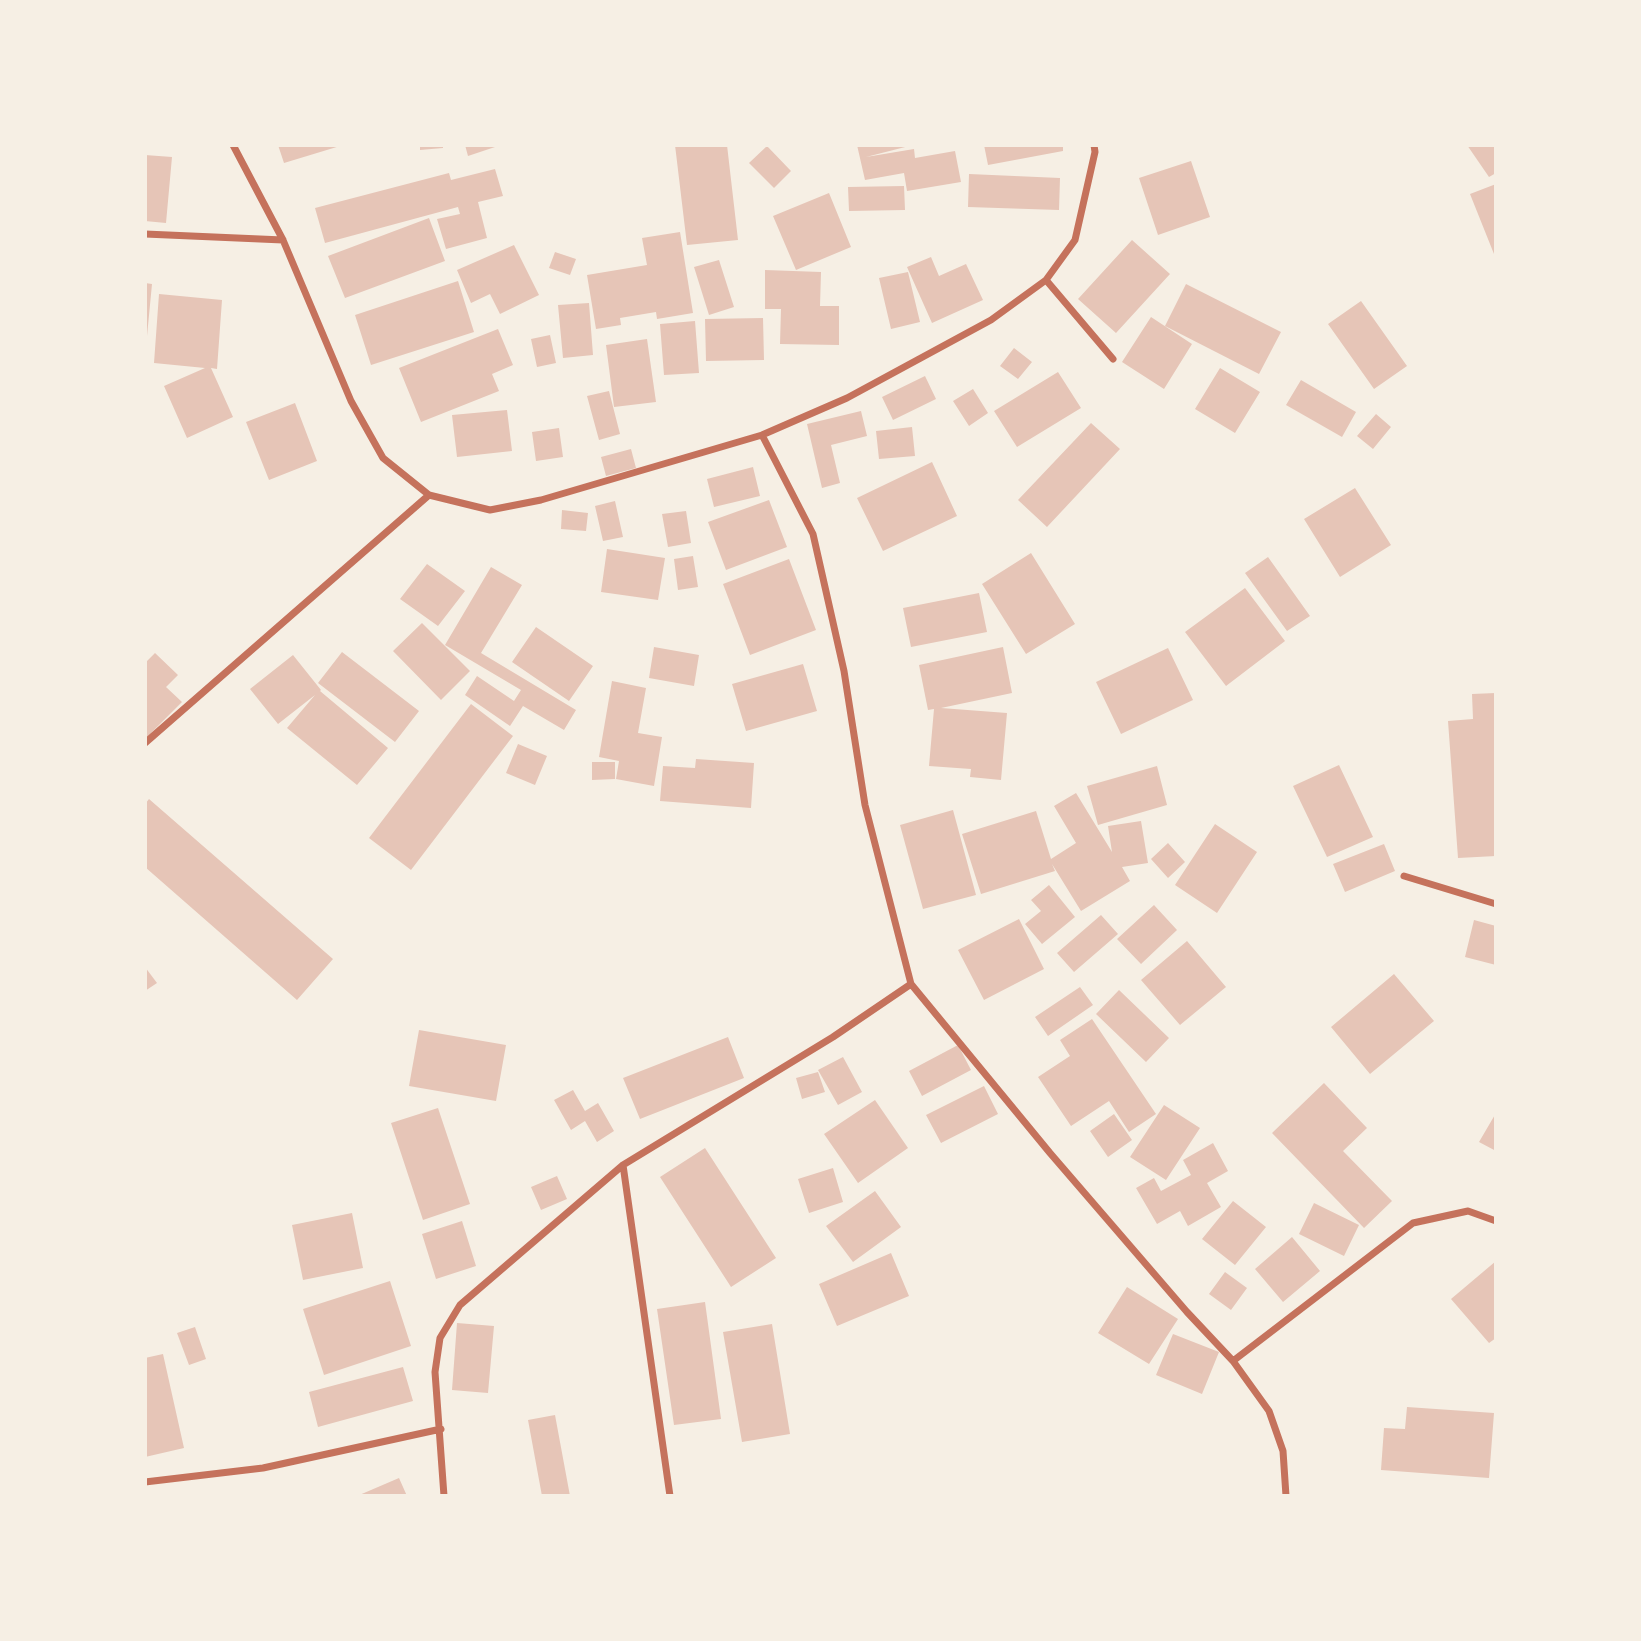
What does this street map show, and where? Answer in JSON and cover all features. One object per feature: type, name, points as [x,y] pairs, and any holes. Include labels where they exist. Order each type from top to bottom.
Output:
[{"type":"street","points":[[233,145],[283,240],[351,401],[383,458],[429,495],[491,510],[541,500],[762,435],[847,398],[991,320],[1046,280],[1075,240],[1095,152],[1094,145]]},
{"type":"street","points":[[145,234],[283,240]]},
{"type":"street","points":[[1046,280],[1114,359]]},
{"type":"street","points":[[762,435],[813,534],[844,670],[865,805],[912,984],[1050,1153],[1187,1312],[1233,1361],[1269,1410],[1283,1451],[1286,1496]]},
{"type":"street","points":[[145,743],[429,495]]},
{"type":"street","points":[[1404,876],[1496,904]]},
{"type":"street","points":[[444,1496],[435,1372],[440,1338],[460,1305],[623,1166],[833,1037],[912,984]]},
{"type":"street","points":[[623,1166],[670,1496]]},
{"type":"street","points":[[1233,1361],[1413,1223],[1468,1211],[1496,1221]]},
{"type":"street","points":[[145,1482],[263,1468],[441,1429]]},
{"type":"building","points":[[278,145],[340,145],[340,146],[284,163]]},
{"type":"building","points":[[420,145],[443,145],[443,148],[420,150]]},
{"type":"building","points":[[465,145],[498,145],[498,146],[468,156]]},
{"type":"building","points":[[675,145],[727,145],[738,240],[687,245]]},
{"type":"building","points":[[857,145],[913,145],[866,157],[914,149],[915,158],[955,151],[961,182],[907,191],[904,173],[865,180]]},
{"type":"building","points":[[984,145],[1063,145],[1063,151],[988,165]]},
{"type":"building","points":[[1467,145],[1496,145],[1496,173],[1489,177]]},
{"type":"building","points":[[767,146],[791,171],[774,188],[749,163]]},
{"type":"building","points":[[145,155],[172,157],[166,223],[145,221]]},
{"type":"building","points":[[1191,161],[1210,217],[1158,235],[1139,178]]},
{"type":"building","points":[[495,169],[503,196],[478,202],[487,238],[446,249],[437,219],[460,214],[458,207],[325,243],[315,208],[449,173],[451,180]]},
{"type":"building","points":[[969,174],[1060,178],[1059,210],[968,207]]},
{"type":"building","points":[[1496,184],[1496,259],[1470,194]]},
{"type":"building","points":[[904,186],[905,210],[849,211],[848,187]]},
{"type":"building","points":[[829,193],[851,247],[796,270],[773,216]]},
{"type":"building","points":[[429,218],[445,261],[345,298],[328,256]]},
{"type":"building","points":[[680,232],[693,313],[657,319],[656,312],[620,318],[621,325],[596,329],[587,275],[647,265],[642,238]]},
{"type":"building","points":[[1132,240],[1170,274],[1116,333],[1078,299]]},
{"type":"building","points":[[514,245],[539,295],[500,314],[490,294],[471,303],[457,270]]},
{"type":"building","points":[[555,252],[576,259],[570,275],[549,268]]},
{"type":"building","points":[[931,257],[939,276],[966,264],[983,300],[932,323],[907,267]]},
{"type":"building","points":[[719,260],[734,307],[709,315],[694,267]]},
{"type":"building","points":[[765,270],[821,272],[820,306],[839,306],[839,345],[780,344],[781,309],[765,309]]},
{"type":"building","points":[[908,272],[920,322],[891,329],[879,278]]},
{"type":"building","points":[[458,281],[474,332],[371,365],[355,315]]},
{"type":"building","points":[[145,283],[152,284],[147,336],[145,336]]},
{"type":"building","points":[[1186,284],[1281,332],[1259,374],[1165,326]]},
{"type":"building","points":[[159,294],[222,300],[217,369],[211,368],[233,417],[187,438],[164,386],[205,368],[154,363]]},
{"type":"building","points":[[1361,301],[1407,366],[1374,389],[1328,324]]},
{"type":"building","points":[[589,303],[593,355],[563,358],[558,305]]},
{"type":"building","points":[[1151,317],[1192,344],[1164,389],[1122,362]]},
{"type":"building","points":[[763,318],[764,360],[706,361],[705,319]]},
{"type":"building","points":[[695,321],[699,373],[664,375],[660,324]]},
{"type":"building","points":[[498,329],[513,365],[492,374],[499,391],[421,422],[399,368]]},
{"type":"building","points":[[550,335],[556,363],[537,367],[531,339]]},
{"type":"building","points":[[647,339],[656,402],[614,407],[606,345]]},
{"type":"building","points":[[1014,348],[1032,362],[1018,379],[1000,366]]},
{"type":"building","points":[[1220,368],[1260,392],[1235,433],[1195,409]]},
{"type":"building","points":[[1058,372],[1081,408],[1017,447],[994,411]]},
{"type":"building","points":[[925,376],[936,399],[893,420],[882,397]]},
{"type":"building","points":[[1301,380],[1356,412],[1342,437],[1286,405]]},
{"type":"building","points":[[973,389],[988,413],[969,426],[953,401]]},
{"type":"building","points":[[609,391],[620,434],[599,440],[587,396]]},
{"type":"building","points":[[295,403],[317,461],[269,480],[246,422]]},
{"type":"building","points":[[507,410],[512,451],[457,457],[452,415]]},
{"type":"building","points":[[861,411],[867,436],[831,445],[840,483],[822,488],[807,424]]},
{"type":"building","points":[[1376,414],[1391,427],[1373,449],[1357,436]]},
{"type":"building","points":[[1091,423],[1120,449],[1047,527],[1018,500]]},
{"type":"building","points":[[912,427],[915,456],[879,459],[876,431]]},
{"type":"building","points":[[559,428],[563,457],[536,461],[532,432]]},
{"type":"building","points":[[631,449],[636,468],[606,476],[601,457]]},
{"type":"building","points":[[932,462],[957,516],[883,551],[857,498]]},
{"type":"building","points":[[753,467],[760,496],[714,507],[707,479]]},
{"type":"building","points":[[1355,488],[1391,545],[1340,577],[1304,519]]},
{"type":"building","points":[[769,500],[787,547],[726,570],[708,522]]},
{"type":"building","points":[[615,501],[623,537],[603,541],[595,506]]},
{"type":"building","points":[[562,510],[588,513],[586,531],[561,529]]},
{"type":"building","points":[[686,511],[691,543],[668,547],[662,514]]},
{"type":"building","points":[[607,549],[665,558],[658,600],[601,592]]},
{"type":"building","points":[[1031,553],[1075,624],[1026,654],[982,584]]},
{"type":"building","points":[[693,556],[698,587],[678,590],[674,559]]},
{"type":"building","points":[[1268,557],[1310,616],[1287,631],[1245,573]]},
{"type":"building","points":[[789,559],[816,630],[750,655],[723,584]]},
{"type":"building","points":[[427,564],[465,591],[438,626],[400,599]]},
{"type":"building","points":[[491,567],[522,585],[481,653],[576,710],[564,730],[523,706],[510,726],[465,695],[477,676],[514,701],[521,690],[445,645]]},
{"type":"building","points":[[1245,588],[1285,641],[1226,686],[1185,632]]},
{"type":"building","points":[[979,593],[987,632],[911,647],[903,608]]},
{"type":"building","points":[[422,623],[470,671],[441,700],[393,651]]},
{"type":"building","points":[[536,627],[593,666],[569,701],[512,662]]},
{"type":"building","points":[[654,647],[699,655],[694,686],[649,678]]},
{"type":"building","points":[[1003,647],[1012,693],[941,708],[1007,713],[1001,780],[970,777],[971,769],[929,766],[934,709],[928,710],[919,665]]},
{"type":"building","points":[[1168,648],[1193,700],[1121,734],[1096,682]]},
{"type":"building","points":[[342,652],[419,711],[395,742],[318,683]]},
{"type":"building","points":[[155,653],[178,675],[166,687],[182,702],[145,739],[145,663]]},
{"type":"building","points":[[293,655],[320,691],[388,748],[357,785],[287,728],[315,695],[278,724],[250,689]]},
{"type":"building","points":[[803,664],[817,711],[746,731],[732,684]]},
{"type":"building","points":[[612,681],[646,688],[638,733],[662,737],[654,786],[616,779],[619,761],[599,757]]},
{"type":"building","points":[[1496,693],[1496,856],[1458,858],[1448,721],[1473,719],[1472,694]]},
{"type":"building","points":[[471,704],[513,736],[411,870],[369,838]]},
{"type":"building","points":[[518,744],[547,756],[535,785],[506,773]]},
{"type":"building","points":[[696,759],[754,763],[751,808],[660,801],[663,766],[695,768]]},
{"type":"building","points":[[592,762],[615,762],[615,779],[592,780]]},
{"type":"building","points":[[1339,765],[1373,837],[1327,857],[1293,786]]},
{"type":"building","points":[[1157,766],[1167,805],[1098,825],[1087,786]]},
{"type":"building","points":[[1076,793],[1112,852],[1108,826],[1141,821],[1148,863],[1122,867],[1130,881],[1081,911],[1052,864],[1055,871],[981,894],[962,834],[1036,811],[1051,859],[1076,843],[1054,806]]},
{"type":"building","points":[[149,799],[333,959],[297,1000],[145,867],[145,804]]},
{"type":"building","points":[[953,810],[976,895],[923,909],[900,825]]},
{"type":"building","points":[[1215,824],[1257,852],[1217,913],[1175,885]]},
{"type":"building","points":[[1168,843],[1185,862],[1168,878],[1151,859]]},
{"type":"building","points":[[1384,844],[1395,871],[1345,892],[1333,864]]},
{"type":"building","points":[[1049,885],[1075,917],[1042,944],[1025,924],[1041,911],[1031,900]]},
{"type":"building","points":[[1154,905],[1177,930],[1141,964],[1117,939]]},
{"type":"building","points":[[1101,915],[1118,934],[1074,972],[1057,953]]},
{"type":"building","points":[[1019,919],[1044,969],[984,1000],[958,950]]},
{"type":"building","points":[[1474,920],[1496,926],[1496,965],[1465,957]]},
{"type":"building","points":[[1187,941],[1226,987],[1180,1025],[1141,980]]},
{"type":"building","points":[[145,967],[157,983],[145,991]]},
{"type":"building","points":[[1394,974],[1434,1021],[1370,1074],[1331,1027]]},
{"type":"building","points":[[1080,987],[1093,1005],[1048,1036],[1035,1017]]},
{"type":"building","points":[[1119,990],[1169,1038],[1146,1062],[1096,1014]]},
{"type":"building","points":[[1092,1019],[1156,1114],[1129,1132],[1109,1101],[1071,1126],[1038,1077],[1070,1056],[1060,1040]]},
{"type":"building","points":[[419,1030],[506,1045],[496,1101],[409,1086]]},
{"type":"building","points":[[728,1037],[744,1078],[640,1119],[623,1078]]},
{"type":"building","points":[[958,1045],[971,1070],[922,1096],[909,1071]]},
{"type":"building","points":[[843,1057],[862,1092],[838,1105],[818,1070]]},
{"type":"building","points":[[818,1072],[825,1092],[802,1099],[796,1078]]},
{"type":"building","points":[[1324,1083],[1367,1128],[1343,1151],[1392,1201],[1364,1228],[1272,1133]]},
{"type":"building","points":[[984,1086],[998,1114],[941,1143],[926,1115]]},
{"type":"building","points":[[573,1090],[585,1111],[598,1103],[614,1131],[597,1142],[585,1121],[571,1130],[554,1100]]},
{"type":"building","points":[[875,1100],[908,1148],[858,1183],[824,1134]]},
{"type":"building","points":[[1164,1105],[1200,1128],[1166,1180],[1130,1157]]},
{"type":"building","points":[[438,1108],[470,1204],[423,1220],[391,1123]]},
{"type":"building","points":[[1496,1113],[1496,1151],[1479,1142]]},
{"type":"building","points":[[1114,1114],[1132,1140],[1108,1157],[1090,1131]]},
{"type":"building","points":[[1213,1143],[1228,1171],[1207,1183],[1221,1207],[1188,1226],[1180,1211],[1157,1224],[1136,1188],[1154,1178],[1161,1191],[1191,1175],[1183,1160]]},
{"type":"building","points":[[705,1148],[776,1258],[731,1287],[660,1177]]},
{"type":"building","points":[[833,1168],[843,1202],[809,1213],[798,1179]]},
{"type":"building","points":[[557,1176],[567,1199],[541,1210],[531,1187]]},
{"type":"building","points":[[875,1191],[901,1227],[853,1262],[826,1226]]},
{"type":"building","points":[[1233,1201],[1266,1227],[1235,1265],[1202,1239]]},
{"type":"building","points":[[1314,1203],[1359,1225],[1344,1256],[1299,1234]]},
{"type":"building","points":[[352,1213],[363,1268],[303,1280],[292,1225]]},
{"type":"building","points":[[462,1221],[476,1266],[436,1279],[422,1234]]},
{"type":"building","points":[[1292,1237],[1320,1271],[1283,1302],[1255,1269]]},
{"type":"building","points":[[891,1253],[909,1296],[837,1326],[819,1284]]},
{"type":"building","points":[[1496,1261],[1496,1338],[1489,1343],[1451,1299]]},
{"type":"building","points":[[1225,1272],[1247,1288],[1231,1310],[1209,1294]]},
{"type":"building","points":[[390,1281],[411,1346],[324,1375],[303,1309]]},
{"type":"building","points":[[1127,1287],[1178,1319],[1149,1364],[1098,1333]]},
{"type":"building","points":[[705,1302],[721,1419],[674,1425],[657,1309]]},
{"type":"building","points":[[457,1323],[494,1326],[488,1393],[452,1390]]},
{"type":"building","points":[[772,1324],[790,1434],[742,1442],[723,1332]]},
{"type":"building","points":[[195,1327],[206,1359],[189,1365],[177,1333]]},
{"type":"building","points":[[1173,1334],[1219,1352],[1202,1394],[1156,1375]]},
{"type":"building","points":[[163,1354],[184,1448],[145,1457],[145,1358]]},
{"type":"building","points":[[403,1367],[413,1401],[318,1427],[309,1392]]},
{"type":"building","points":[[1407,1407],[1494,1413],[1489,1478],[1381,1470],[1384,1428],[1405,1429]]},
{"type":"building","points":[[555,1415],[570,1496],[542,1496],[528,1420]]},
{"type":"building","points":[[399,1478],[407,1496],[357,1496]]}]
